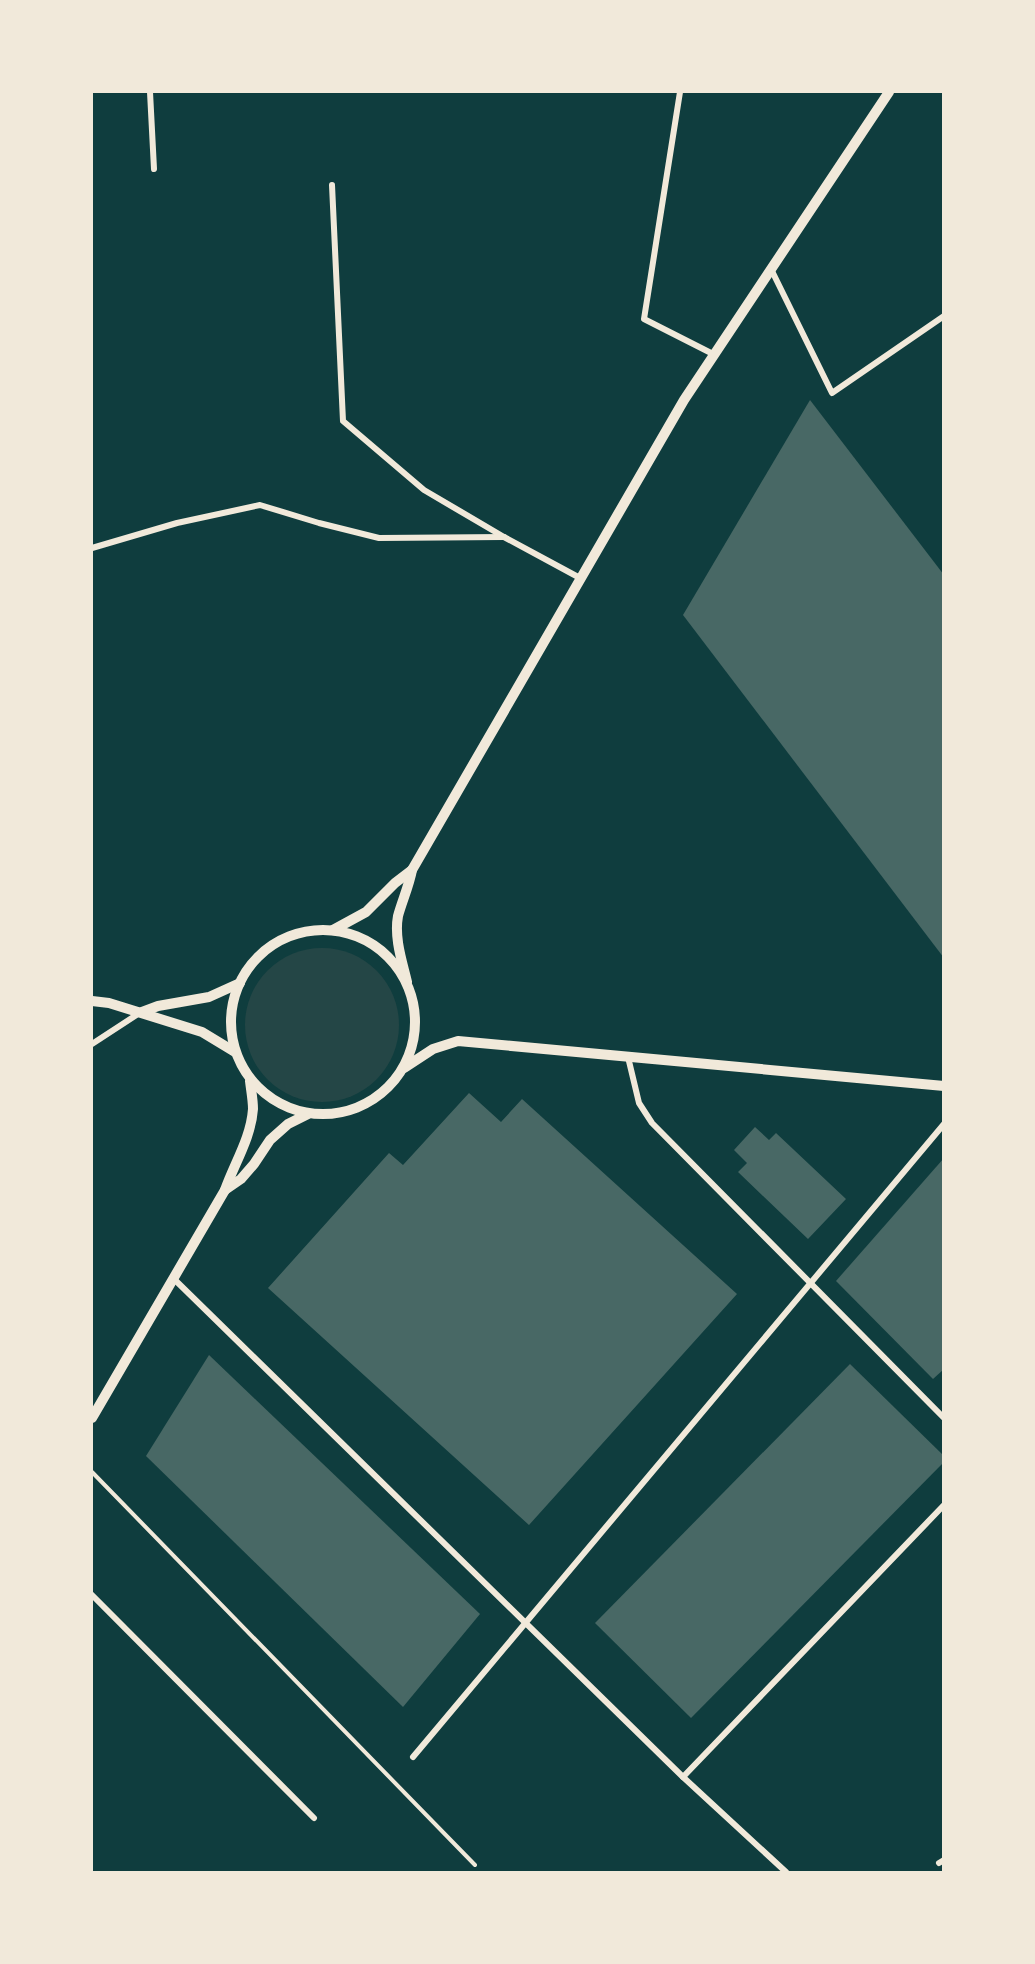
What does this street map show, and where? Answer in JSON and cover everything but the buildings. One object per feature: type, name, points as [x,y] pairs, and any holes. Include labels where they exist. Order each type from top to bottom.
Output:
[{"type":"street","points":[[150,92],[154,169]]},
{"type":"street","points":[[680,92],[644,319],[713,354]]},
{"type":"street","points":[[404,1068],[414,1040],[415,1011],[397,940],[397,929],[412,870],[684,400],[888,92]]},
{"type":"street","points":[[332,185],[343,421],[424,490],[580,578]]},
{"type":"street","points":[[771,269],[832,393],[944,316]]},
{"type":"street","points":[[92,548],[177,523],[260,505],[379,538],[504,537]]},
{"type":"street","points":[[332,930],[366,912],[395,883],[412,870]]},
{"type":"street","points":[[407,982],[390,958],[366,940],[332,930],[313,930],[286,937],[262,952],[240,983],[234,998],[230,1026],[235,1052],[250,1081],[267,1096],[286,1108],[308,1114],[336,1114],[363,1106],[386,1090],[404,1068],[433,1049],[458,1041],[944,1086]]},
{"type":"street","points":[[92,1044],[142,1012],[158,1006],[209,997],[240,983]]},
{"type":"street","points":[[92,1001],[142,1012],[202,1032],[235,1052]]},
{"type":"street","points":[[628,1057],[639,1103],[652,1123],[944,1418]]},
{"type":"street","points":[[92,1418],[225,1190],[234,1165],[247,1140],[253,1110],[250,1081]]},
{"type":"street","points":[[225,1190],[242,1179],[270,1140],[288,1124],[308,1114]]},
{"type":"street","points":[[414,1757],[944,1124]]},
{"type":"street","points":[[173,1278],[683,1777],[786,1872]]},
{"type":"street","points":[[683,1777],[944,1505]]},
{"type":"street","points":[[92,1594],[314,1818]]},
{"type":"path","points":[[92,1472],[475,1865]]},
{"type":"shaded area","points":[[322,948],[351,954],[365,961],[376,971],[386,982],[393,996],[399,1025],[393,1054],[386,1068],[376,1079],[365,1089],[351,1096],[322,1102],[293,1096],[279,1089],[268,1079],[258,1068],[251,1054],[245,1025],[251,996],[258,982],[268,971],[279,961],[293,954]]}]
